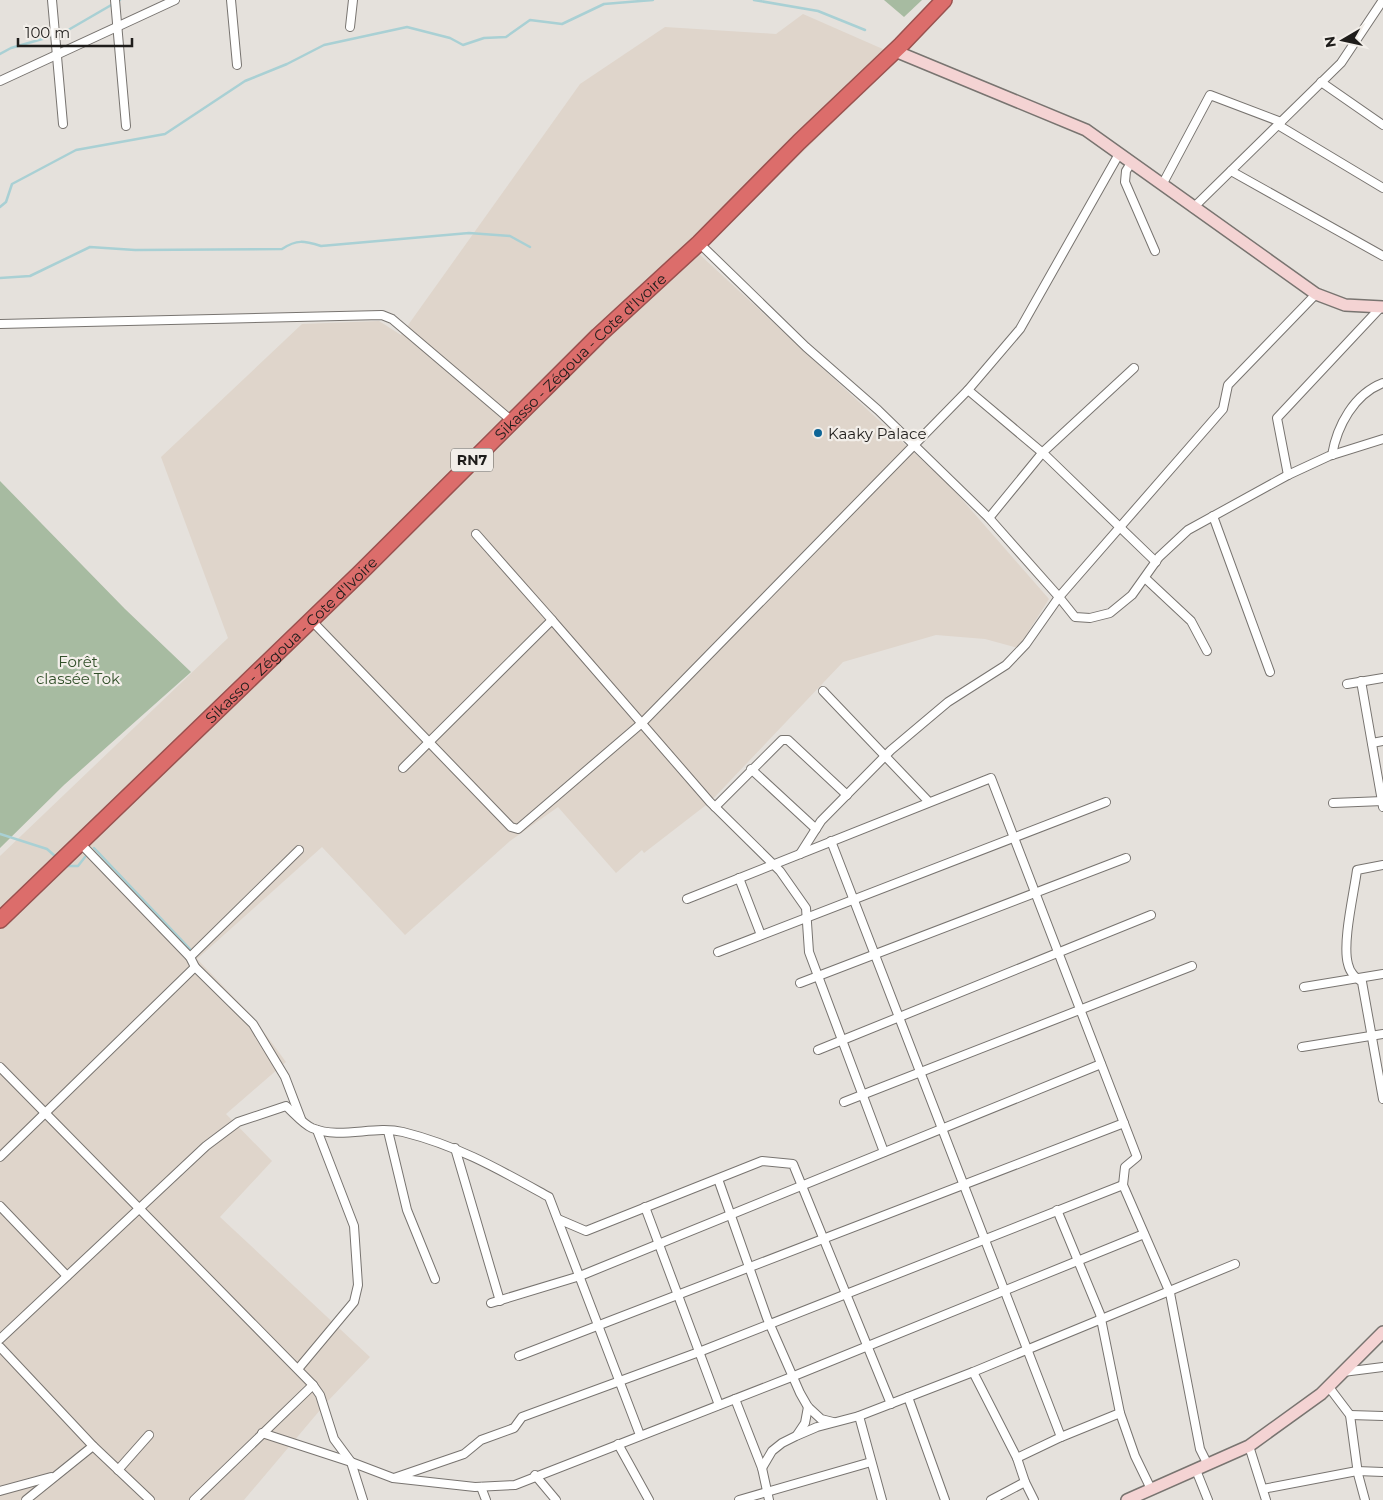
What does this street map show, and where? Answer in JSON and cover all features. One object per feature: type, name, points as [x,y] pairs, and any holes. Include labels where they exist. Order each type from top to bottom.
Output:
[{"type":"highway","name":"Sikasso - Zégoua - Cote d'Ivoire","points":[[0,920],[311,620],[598,336],[699,243],[799,142],[895,51],[944,0]]},
{"type":"street","points":[[52,0],[63,124]]},
{"type":"street","points":[[0,82],[175,0]]},
{"type":"street","points":[[231,0],[237,65]]},
{"type":"street","points":[[350,27],[353,0]]},
{"type":"street","points":[[1193,208],[1340,63],[1383,0]]},
{"type":"street","points":[[115,4],[126,126]]},
{"type":"street","points":[[895,51],[1086,130],[1316,294],[1345,305],[1382,307]]},
{"type":"street","points":[[1321,82],[1383,125]]},
{"type":"street","points":[[1162,186],[1210,95],[1280,123],[1383,188]]},
{"type":"street","points":[[311,620],[511,827],[518,830],[642,722],[968,390],[1020,329],[1119,154]]},
{"type":"street","points":[[1131,163],[1126,170],[1125,182],[1155,251]]},
{"type":"street","points":[[1231,171],[1383,256]]},
{"type":"street","points":[[699,243],[806,347],[915,446],[989,518],[1076,617],[1090,618],[1110,613],[1132,595],[1156,562],[1188,530],[1288,475],[1332,455],[1383,438]]},
{"type":"street","points":[[800,854],[816,829],[885,756],[948,702],[1006,665],[1026,644],[1058,597],[1223,409],[1228,385],[1316,294]]},
{"type":"street","points":[[1288,475],[1277,418],[1382,307]]},
{"type":"street","points":[[0,324],[382,315],[392,319],[512,421]]},
{"type":"street","points":[[989,518],[1042,452],[1134,368]]},
{"type":"street","points":[[1332,455],[1335,438],[1348,412],[1374,386],[1383,383]]},
{"type":"street","points":[[968,390],[1042,452],[1156,562]]},
{"type":"street","points":[[1213,516],[1270,672]]},
{"type":"street","points":[[476,534],[715,807],[773,864],[806,908],[809,952],[884,1152]]},
{"type":"street","points":[[1145,578],[1191,621],[1207,651]]},
{"type":"street","points":[[403,768],[552,620]]},
{"type":"street","points":[[1347,684],[1383,678]]},
{"type":"street","points":[[1333,803],[1383,803],[1362,682]]},
{"type":"street","points":[[824,691],[930,802]]},
{"type":"street","points":[[715,807],[778,741],[788,740],[847,795]]},
{"type":"street","points":[[1372,743],[1383,741]]},
{"type":"street","points":[[751,769],[816,829]]},
{"type":"street","points":[[687,899],[991,778],[1137,1157],[1125,1168],[1123,1184],[1169,1291],[1200,1450],[1208,1464]]},
{"type":"street","points":[[718,952],[1106,802]]},
{"type":"street","points":[[831,841],[1061,1437]]},
{"type":"street","points":[[80,843],[190,956],[195,967],[253,1024],[285,1077],[301,1119]]},
{"type":"street","points":[[190,956],[299,850]]},
{"type":"street","points":[[800,984],[1126,858]]},
{"type":"street","points":[[1383,865],[1357,870],[1346,946],[1347,963],[1352,974],[1362,982],[1383,1097]]},
{"type":"street","points":[[738,878],[761,935]]},
{"type":"street","points":[[818,1050],[1151,915]]},
{"type":"street","points":[[844,1102],[1192,966]]},
{"type":"street","points":[[0,1157],[195,967]]},
{"type":"street","points":[[1304,987],[1383,974]]},
{"type":"street","points":[[1302,1048],[1383,1034]]},
{"type":"street","points":[[491,1304],[580,1276],[1101,1064]]},
{"type":"street","points":[[0,1067],[313,1385],[320,1395],[334,1439],[351,1462],[363,1500]]},
{"type":"street","points":[[0,1339],[206,1146],[238,1122],[286,1106],[310,1128],[329,1133],[401,1131],[455,1148],[473,1155],[549,1197],[640,1435]]},
{"type":"street","points":[[519,1356],[1124,1123]]},
{"type":"street","points":[[298,1369],[354,1302],[358,1285],[354,1226],[318,1130]]},
{"type":"street","points":[[388,1131],[407,1210],[436,1279]]},
{"type":"street","points":[[455,1148],[500,1301]]},
{"type":"street","points":[[558,1219],[586,1230],[762,1162],[793,1164],[891,1404]]},
{"type":"street","points":[[718,1179],[769,1323],[808,1407],[821,1420],[835,1422]]},
{"type":"street","points":[[392,1478],[464,1454],[481,1440],[514,1428],[522,1417],[699,1352],[1123,1184]]},
{"type":"street","points":[[0,1206],[67,1276]]},
{"type":"street","points":[[645,1207],[719,1405]]},
{"type":"street","points":[[1057,1210],[1101,1319],[1120,1413],[1135,1456],[1151,1490]]},
{"type":"street","points":[[262,1433],[351,1462],[392,1478],[481,1487],[515,1485],[1006,1292],[1144,1234]]},
{"type":"street","points":[[762,1468],[772,1451],[782,1442],[835,1422],[859,1416],[973,1372],[1235,1264]]},
{"type":"street","points":[[1127,1500],[1249,1446],[1328,1386],[1383,1332]]},
{"type":"street","points":[[0,1347],[93,1446],[150,1500]]},
{"type":"street","points":[[1343,1372],[1383,1367]]},
{"type":"street","points":[[973,1372],[1017,1458],[1034,1500]]},
{"type":"street","points":[[194,1500],[313,1385]]},
{"type":"street","points":[[1328,1386],[1350,1415],[1357,1471],[1365,1500]]},
{"type":"street","points":[[908,1397],[945,1500]]},
{"type":"street","points":[[735,1399],[762,1468],[770,1500]]},
{"type":"street","points":[[796,1436],[805,1423],[808,1407]]},
{"type":"street","points":[[1017,1458],[1061,1437],[1120,1413]]},
{"type":"street","points":[[1350,1415],[1383,1416]]},
{"type":"street","points":[[859,1416],[882,1500]]},
{"type":"street","points":[[118,1470],[149,1435]]},
{"type":"street","points":[[618,1444],[649,1500]]},
{"type":"street","points":[[26,1500],[93,1446]]},
{"type":"street","points":[[1249,1446],[1266,1500]]},
{"type":"street","points":[[739,1500],[871,1462]]},
{"type":"street","points":[[1196,1470],[1208,1500]]},
{"type":"street","points":[[1263,1489],[1357,1471],[1383,1472]]},
{"type":"street","points":[[536,1476],[556,1500]]},
{"type":"street","points":[[0,1491],[53,1477]]},
{"type":"street","points":[[991,1500],[1026,1482]]},
{"type":"street","points":[[481,1487],[486,1500]]},
{"type":"shaded area","points":[[803,14],[901,57],[698,253],[951,487],[1049,599],[1018,648],[985,639],[936,635],[843,662],[710,802],[644,853],[642,850],[616,873],[558,807],[510,841],[405,935],[322,847],[197,959],[252,1016],[286,1062],[226,1114],[272,1161],[220,1217],[370,1357],[326,1403],[244,1500],[0,1500],[0,856],[228,638],[161,457],[302,324],[379,321],[401,335],[580,84],[665,27],[776,34]]},
{"type":"green space","points":[[884,0],[922,0],[904,17]]},
{"type":"green space","name":"Forêt classée Tok","points":[[0,481],[125,609],[191,672],[64,785],[0,848]]},
{"type":"waterway","points":[[0,54],[11,48],[63,33],[120,0]]},
{"type":"waterway","points":[[0,207],[6,202],[12,184],[76,150],[165,134],[245,81],[287,64],[324,45],[407,27],[450,38],[463,45],[484,38],[506,37],[530,20],[562,24],[604,4],[653,0]]},
{"type":"waterway","points":[[754,0],[818,11],[865,30]]},
{"type":"waterway","points":[[0,278],[30,276],[90,247],[135,250],[282,249],[296,242],[321,246],[469,233],[510,236],[530,247]]},
{"type":"waterway","points":[[0,834],[47,849],[55,856]]},
{"type":"waterway","points":[[94,848],[190,949]]},
{"type":"waterway","points":[[66,866],[78,866],[85,857]]},
{"type":"place","name":"Kaaky Palace","points":[[818,433]]}]
